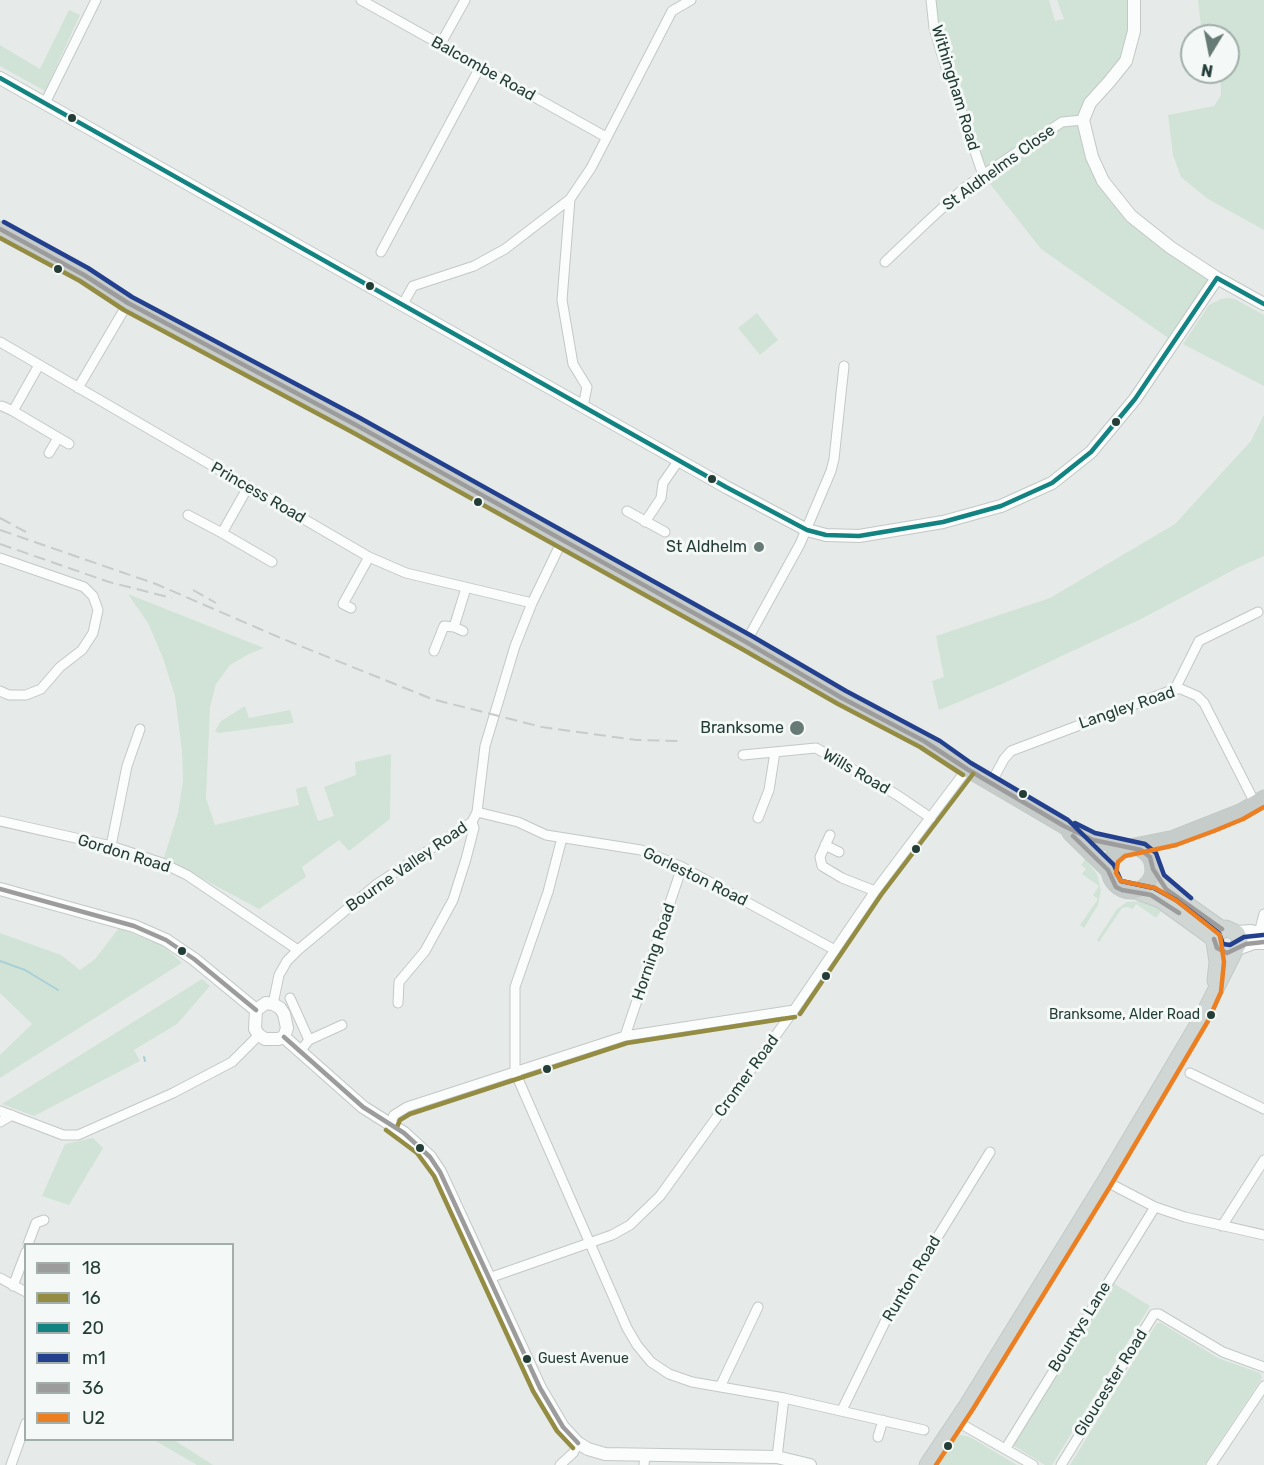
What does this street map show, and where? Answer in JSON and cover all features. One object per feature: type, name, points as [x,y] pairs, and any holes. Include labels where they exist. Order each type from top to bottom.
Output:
[{"type":"highway","points":[[0,229],[84,275],[128,303],[341,417],[746,642],[842,698],[937,748],[967,769],[1064,826],[1093,840],[1146,853],[1153,867]]},
{"type":"highway","points":[[1108,870],[1111,858],[1121,849],[1174,838],[1226,818],[1260,800]]},
{"type":"highway","points":[[1064,826],[1080,844],[1096,856],[1108,870],[1116,886],[1129,892],[1136,891],[1148,883],[1153,867],[1164,847],[1174,838]]},
{"type":"main road","points":[[1153,867],[1166,889],[1218,939],[1223,953],[1236,944],[1262,937]]},
{"type":"main road","points":[[1136,891],[1160,900],[1218,939]]},
{"type":"main road","points":[[927,1465],[1105,1181],[1202,1017],[1236,944],[1230,928],[1218,939],[1214,990]]},
{"type":"street","points":[[45,103],[96,0]]},
{"type":"street","name":"Balcombe Road","points":[[361,0],[606,137]]},
{"type":"street","points":[[440,45],[465,0]]},
{"type":"street","points":[[402,304],[413,286],[474,266],[505,249],[570,199],[591,168],[672,11],[691,0]]},
{"type":"street","name":"Withingham Road","points":[[931,0],[934,28],[942,55],[983,175]]},
{"type":"street","points":[[1134,0],[1134,31],[1126,61],[1090,103],[1083,120],[1092,157],[1103,181],[1131,216],[1170,247],[1217,278],[1264,304]]},
{"type":"street","points":[[381,252],[480,67]]},
{"type":"street","points":[[0,78],[679,460],[807,530],[825,535],[859,536],[943,522],[1000,506],[1052,483],[1091,452],[1135,399],[1217,278]]},
{"type":"street","points":[[0,87],[11,87],[23,91]]},
{"type":"street","name":"St Aldhelms Close","points":[[885,262],[893,252],[983,175],[1062,122],[1083,120]]},
{"type":"street","points":[[570,199],[562,300],[573,363],[587,387],[583,406]]},
{"type":"street","points":[[78,388],[128,303]]},
{"type":"street","name":"Princess Road","points":[[0,342],[369,557],[406,573],[532,603]]},
{"type":"street","points":[[13,411],[39,365]]},
{"type":"street","points":[[746,642],[807,530],[834,459],[844,366]]},
{"type":"street","points":[[2,406],[69,444]]},
{"type":"street","points":[[49,453],[58,438]]},
{"type":"street","points":[[645,522],[661,498],[663,483],[679,460]]},
{"type":"street","points":[[222,533],[248,487]]},
{"type":"street","points":[[627,511],[665,532]]},
{"type":"street","points":[[188,514],[272,562]]},
{"type":"street","name":"Bourne Valley Road","points":[[273,1004],[279,975],[287,961],[298,950],[377,884],[472,822],[477,812],[485,746],[515,646],[548,571],[570,545]]},
{"type":"street","points":[[334,598],[347,606],[369,557]]},
{"type":"street","points":[[0,558],[84,587],[93,596],[98,610],[93,633],[82,650],[60,667],[41,688],[26,695],[9,695],[0,692]]},
{"type":"street","points":[[434,651],[444,626],[458,629],[465,588]]},
{"type":"street","points":[[1175,689],[1199,641],[1258,612]]},
{"type":"street","name":"Langley Road","points":[[991,783],[1011,751],[1175,689],[1188,691],[1204,703],[1260,800]]},
{"type":"street","points":[[111,846],[127,766],[140,729]]},
{"type":"street","name":"Wills Road","points":[[743,755],[816,748],[897,795],[931,818]]},
{"type":"street","points":[[758,818],[769,790],[775,752]]},
{"type":"street","name":"Cromer Road","points":[[489,1278],[612,1235],[630,1225],[660,1196],[794,1010],[875,891],[967,769]]},
{"type":"street","name":"Gorleston Road","points":[[477,812],[509,819],[537,832],[562,838],[641,850],[682,867],[835,950]]},
{"type":"street","name":"Gordon Road","points":[[0,821],[111,846],[162,863],[187,874],[298,950]]},
{"type":"street","points":[[398,1003],[399,982],[425,951],[453,900],[474,828],[472,822]]},
{"type":"street","points":[[830,835],[820,857],[822,866],[842,878],[875,891]]},
{"type":"street","points":[[562,838],[548,892],[515,987],[515,1072],[627,1328],[637,1345],[651,1362],[669,1374],[692,1382],[784,1398],[924,1430]]},
{"type":"street","points":[[825,845],[839,852]]},
{"type":"street","name":"Horning Road","points":[[626,1036],[682,867]]},
{"type":"street","points":[[0,889],[125,924],[166,940],[194,959],[256,1010]]},
{"type":"street","points":[[1262,937],[1264,914]]},
{"type":"street","points":[[290,998],[305,1045],[363,1107],[404,1133],[422,1148],[440,1172],[540,1388],[562,1427],[578,1443],[605,1454],[645,1460],[777,1457],[810,1465]]},
{"type":"street","points":[[284,1037],[287,1028],[280,1008],[266,1003],[256,1010],[254,1024],[259,1035],[271,1041],[284,1037],[305,1045],[342,1025]]},
{"type":"street","points":[[390,1124],[394,1115],[401,1109],[626,1036],[794,1010]]},
{"type":"street","points":[[0,1111],[70,1136],[78,1135],[173,1093],[232,1062],[259,1035]]},
{"type":"street","points":[[1190,1073],[1264,1109]]},
{"type":"street","points":[[0,1122],[12,1115]]},
{"type":"street","name":"Runton Road","points":[[842,1410],[885,1322],[990,1152]]},
{"type":"street","points":[[1222,1226],[1264,1160]]},
{"type":"street","points":[[1105,1181],[1155,1207],[1185,1218],[1264,1235]]},
{"type":"street","name":"Bountys Lane","points":[[1006,1449],[1155,1207]]},
{"type":"street","points":[[29,1243],[36,1223],[44,1220]]},
{"type":"street","points":[[13,1286],[24,1257]]},
{"type":"street","points":[[0,1278],[24,1291]]},
{"type":"street","points":[[720,1387],[758,1306]]},
{"type":"street","name":"Gloucester Road","points":[[1061,1465],[1154,1314],[1159,1314],[1223,1352],[1264,1367]]},
{"type":"street","points":[[1211,1465],[1264,1386]]},
{"type":"street","points":[[777,1457],[784,1398]]},
{"type":"street","points":[[878,1437],[883,1420]]},
{"type":"street","points":[[956,1421],[1033,1465]]},
{"type":"street","points":[[11,1465],[24,1429]]},
{"type":"street","points":[[560,1465],[573,1453],[578,1443]]},
{"type":"green space","points":[[931,0],[1049,0],[1055,21],[1064,19],[1057,0],[1134,0],[1126,61],[1083,120],[1092,157],[1131,216],[1217,278],[1174,342],[1041,249],[983,175],[942,55]]},
{"type":"green space","points":[[1198,0],[1264,0],[1264,230],[1208,199],[1181,177],[1173,155],[1168,115],[1214,106],[1221,95],[1221,84],[1240,84],[1240,24],[1201,24]]},
{"type":"green space","points":[[69,10],[80,15],[45,91],[0,66],[0,45],[40,69]]},
{"type":"green space","points":[[1228,298],[1235,299],[1264,315],[1264,386],[1183,344],[1209,305]]},
{"type":"green space","points":[[757,313],[778,340],[760,355],[738,328]]},
{"type":"green space","points":[[1264,415],[1264,556],[1141,619],[1002,684],[939,710],[932,681],[944,677],[936,636],[1050,598],[1175,524],[1251,441]]},
{"type":"green space","points":[[128,594],[264,648],[230,665],[216,684],[210,707],[206,798],[215,825],[299,805],[296,789],[306,786],[318,821],[334,816],[324,787],[356,775],[355,762],[391,754],[390,819],[349,851],[339,840],[302,867],[306,877],[259,909],[164,858],[178,813],[183,781],[182,751],[175,696],[163,658],[148,623]]},
{"type":"green space","points":[[245,706],[249,718],[290,710],[294,723],[219,733],[215,731],[221,721]]},
{"type":"green space","points":[[1085,859],[1097,874],[1101,890],[1098,905],[1084,928],[1080,925],[1098,899],[1093,895],[1099,886],[1082,874],[1086,869],[1081,865]]},
{"type":"green space","points":[[1140,901],[1152,904],[1161,911],[1156,918],[1136,904],[1133,909],[1122,908],[1099,942],[1097,940],[1117,909],[1127,902]]},
{"type":"green space","points":[[119,928],[165,947],[182,963],[0,1078],[0,1055],[32,1024],[0,993],[0,933],[61,955],[80,970],[95,959]]},
{"type":"green space","points":[[202,979],[210,986],[177,1024],[134,1050],[140,1061],[34,1116],[2,1104]]},
{"type":"green space","points":[[93,1138],[103,1148],[69,1205],[42,1196],[65,1144]]},
{"type":"green space","points":[[1113,1283],[1150,1306],[1052,1465],[1045,1465],[1011,1444]]},
{"type":"green space","points":[[1157,1323],[1161,1323],[1218,1358],[1260,1373],[1262,1378],[1204,1465],[1070,1465]]},
{"type":"green space","points":[[956,1434],[970,1437],[1017,1465],[936,1465]]},
{"type":"green space","points":[[156,1441],[176,1441],[213,1465],[197,1465]]},
{"type":"waterway","points":[[0,961],[25,970],[58,990]]},
{"type":"waterway","points":[[144,1057],[145,1061]]},
{"type":"railway","points":[[0,518],[26,532]]},
{"type":"railway","points":[[0,530],[156,584],[283,639],[432,699],[542,727],[636,740],[681,741]]},
{"type":"railway","points":[[0,544],[109,582],[172,598]]},
{"type":"railway","points":[[193,590],[216,603]]},
{"type":"transit line","name":"20","points":[[0,78],[726,487],[807,530],[826,535],[859,536],[943,522],[1001,506],[1052,483],[1091,452],[1135,399],[1217,278]]},
{"type":"transit line","name":"m1","points":[[4,222],[88,268],[132,297],[360,418],[750,635],[846,691],[940,741],[971,763],[1068,820],[1114,865],[1121,881],[1154,888],[1176,900],[1219,933],[1223,944],[1230,945],[1244,937],[1263,935]]},
{"type":"transit line","name":"18","points":[[0,229],[84,275],[128,303],[356,425],[746,642],[842,698],[924,741],[1064,826],[1093,840],[1141,850],[1150,857],[1153,869],[1166,889],[1222,929]]},
{"type":"transit line","name":"16","points":[[0,238],[80,281],[124,310],[352,432],[838,704],[920,747],[963,775]]},
{"type":"transit line","name":"20","points":[[1217,278],[1264,304]]},
{"type":"transit line","name":"16","points":[[800,1014],[881,895],[973,774]]},
{"type":"transit line","name":"U2","points":[[936,1465],[1111,1185],[1208,1021],[1221,992],[1224,962],[1220,935],[1177,901],[1155,888],[1121,881],[1116,873],[1118,862],[1125,856],[1176,845],[1214,831],[1264,807]]},
{"type":"transit line","name":"m1","points":[[1075,823],[1095,833],[1145,844],[1156,853],[1164,875],[1191,898]]},
{"type":"transit line","name":"18","points":[[1073,836],[1108,870],[1116,887],[1151,895],[1179,913]]},
{"type":"transit line","name":"36","points":[[0,889],[134,926],[166,940],[194,959],[256,1010]]},
{"type":"transit line","name":"18","points":[[1214,939],[1217,948],[1227,953],[1246,944],[1264,942]]},
{"type":"transit line","name":"16","points":[[397,1127],[400,1120],[410,1114],[627,1043],[795,1017]]},
{"type":"transit line","name":"36","points":[[284,1037],[363,1107],[404,1133],[430,1157],[440,1172],[540,1388],[563,1427],[578,1443]]},
{"type":"transit line","name":"16","points":[[386,1130],[417,1153],[434,1176],[533,1391],[557,1431],[573,1448]]},
{"type":"place","name":"St Aldhelm","points":[[759,547]]},
{"type":"place","name":"Branksome","points":[[797,728]]},
{"type":"place","name":"Branksome, Alder Road","points":[[1211,1015]]},
{"type":"place","name":"Guest Avenue","points":[[527,1359]]}]
